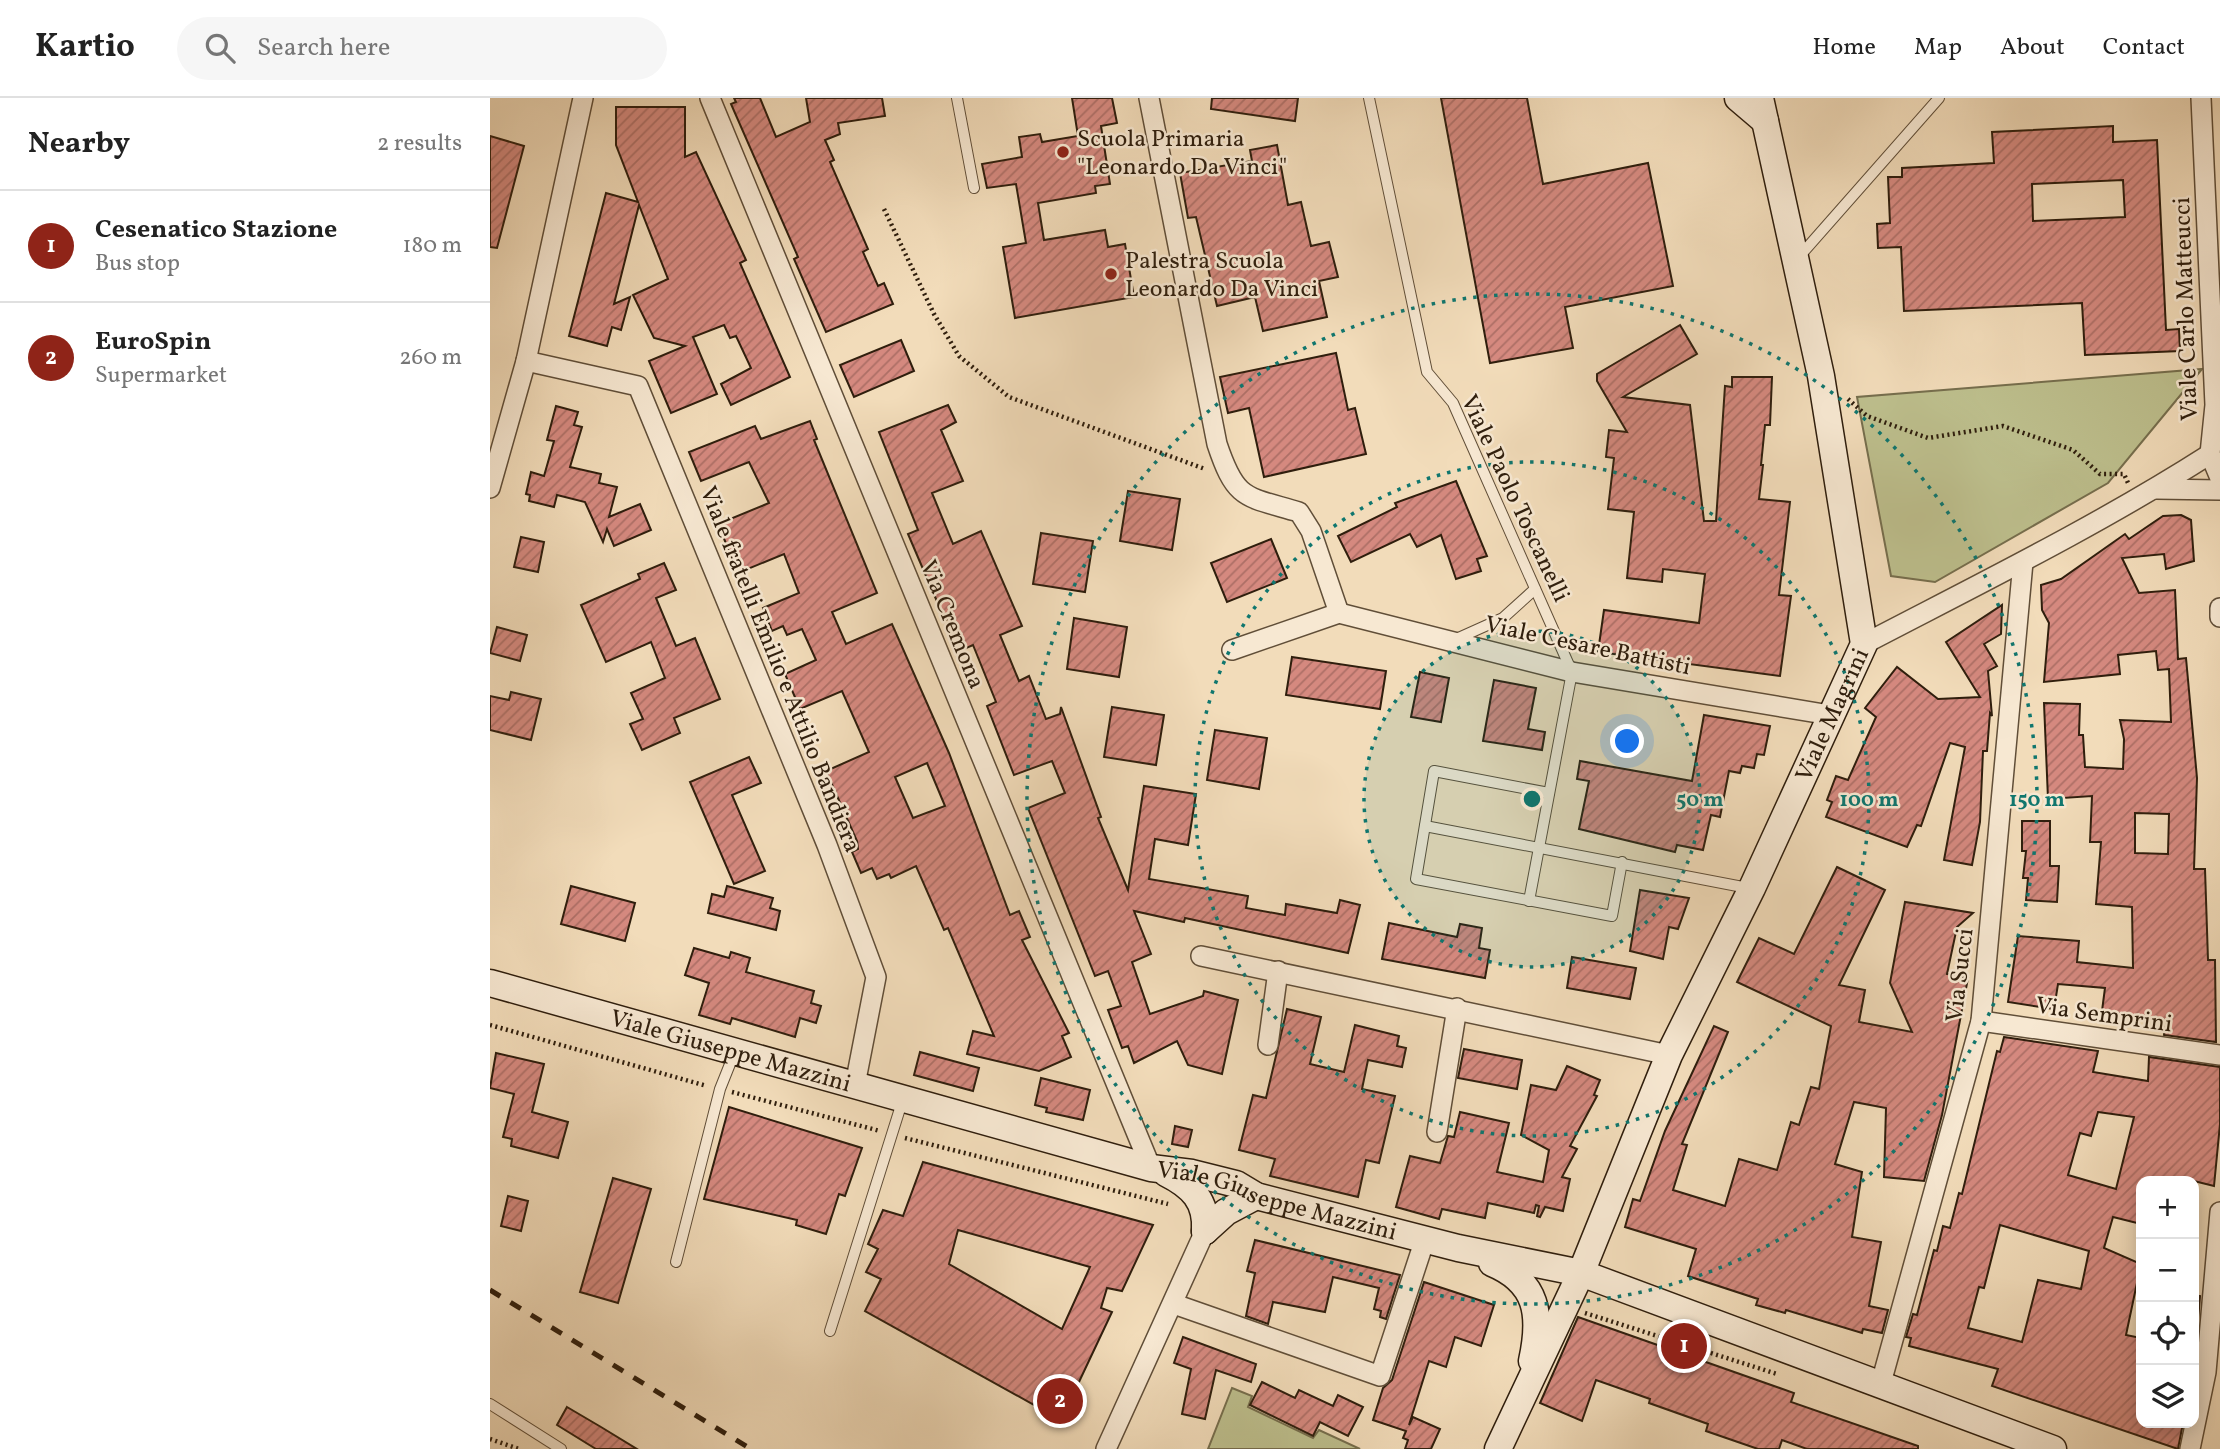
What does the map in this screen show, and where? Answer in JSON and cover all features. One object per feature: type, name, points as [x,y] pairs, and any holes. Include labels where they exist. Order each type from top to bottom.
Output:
[{"type":"street","points":[[490,488],[526,361],[583,98]]},
{"type":"street","name":"Via Cremona","points":[[710,98],[1156,1169]]},
{"type":"street","points":[[1149,98],[1217,444],[1227,472],[1245,496],[1299,512],[1311,531],[1339,613],[1232,650]]},
{"type":"street","name":"Viale Magrini","points":[[1523,1396],[1581,1273],[1670,1055],[1752,888],[1864,643],[1821,376],[1763,110],[1738,98]]},
{"type":"street","name":"Viale Carlo Matteucci","points":[[1864,643],[2023,562],[2156,489],[2215,453],[2200,98]]},
{"type":"street","name":"Viale fratelli Emilio e Attilio Bandiera","points":[[526,361],[638,386],[827,845],[876,977],[855,1085]]},
{"type":"street","points":[[2215,453],[2220,478]]},
{"type":"street","name":"Viale Carlo Matteucci","points":[[2156,489],[2220,490]]},
{"type":"street","name":"Via Succi","points":[[1881,1383],[1981,1021],[2023,562]]},
{"type":"street","points":[[2220,608],[2220,617]]},
{"type":"street","name":"Viale Cesare Battisti","points":[[1339,613],[1572,672],[1830,715]]},
{"type":"street","points":[[1201,956],[1670,1055]]},
{"type":"street","points":[[1268,1045],[1278,971]]},
{"type":"street","name":"Viale Giuseppe Mazzini","points":[[490,983],[734,1054],[1156,1169],[1192,1173],[1236,1184],[1256,1196],[1458,1248],[1581,1273],[2053,1449]]},
{"type":"street","points":[[1437,1132],[1457,1008]]},
{"type":"street","name":"Via Semprini","points":[[1981,1021],[2220,1055]]},
{"type":"street","points":[[1106,1449],[1205,1231],[1206,1214],[1201,1201],[1182,1181],[1156,1169]]},
{"type":"street","points":[[1205,1231],[1226,1212],[1256,1196]]},
{"type":"street","points":[[2190,1449],[2211,1396],[2220,1212]]},
{"type":"street","points":[[1174,1304],[1380,1376],[1425,1239]]},
{"type":"street","points":[[1458,1248],[1511,1271],[1529,1289],[1536,1318],[1533,1357],[1523,1396],[1498,1449]]},
{"type":"lane","points":[[957,98],[974,188]]},
{"type":"lane","name":"Viale Paolo Toscanelli","points":[[1369,98],[1427,372],[1453,403],[1572,672]]},
{"type":"lane","points":[[1796,260],[1939,98]]},
{"type":"lane","points":[[1451,641],[1503,618],[1535,589]]},
{"type":"lane","points":[[1529,901],[1572,672]]},
{"type":"lane","points":[[1549,793],[1433,771],[1416,879],[1612,916],[1622,862]]},
{"type":"lane","points":[[1424,826],[1752,888]]},
{"type":"lane","points":[[676,1262],[720,1089],[734,1054]]},
{"type":"lane","points":[[830,1331],[903,1099]]},
{"type":"lane","points":[[490,1404],[561,1449]]},
{"type":"path","points":[[884,209],[934,314],[959,356],[1009,397],[1158,450],[1199,468],[1227,472]]},
{"type":"path","points":[[1821,376],[1867,416],[1928,438],[2003,426],[2073,450],[2100,474],[2124,474],[2135,499]]},
{"type":"path","points":[[490,1025],[892,1135],[1171,1205]]},
{"type":"path","points":[[490,1439],[519,1449]]},
{"type":"green space","points":[[2202,369],[2108,483],[1935,582],[1891,576],[1857,397]]},
{"type":"green space","points":[[1232,1388],[1252,1396],[1248,1407],[1313,1438],[1319,1430],[1360,1449],[1208,1449]]},
{"type":"building","points":[[734,98],[760,98],[776,137],[810,122],[806,98],[882,98],[885,116],[838,123],[840,134],[825,140],[834,160],[830,162],[868,249],[863,252],[878,286],[884,283],[893,304],[826,332],[794,259],[798,257],[731,104],[736,102]]},
{"type":"building","points":[[1072,98],[1112,98],[1117,123],[1101,126],[1110,184],[1095,186],[1096,193],[1038,203],[1044,240],[1105,230],[1108,247],[1125,244],[1134,297],[1015,318],[1003,247],[1026,243],[1016,184],[987,188],[982,164],[1022,157],[1019,137],[1040,134],[1042,142],[1078,136]]},
{"type":"building","points":[[1212,98],[1298,98],[1295,121],[1211,109]]},
{"type":"building","points":[[1441,98],[1527,98],[1543,184],[1648,163],[1673,286],[1565,307],[1573,348],[1490,363]]},
{"type":"building","points":[[616,107],[685,107],[685,157],[696,152],[746,260],[740,263],[790,377],[731,405],[721,384],[751,368],[736,336],[730,338],[724,325],[693,337],[717,394],[671,413],[649,361],[685,346],[654,338],[633,295],[668,279],[639,205],[614,304],[630,297],[621,330],[612,327],[607,346],[569,336],[606,193],[638,202],[616,145]]},
{"type":"building","points":[[2113,126],[2113,142],[2157,140],[2166,330],[2179,329],[2180,351],[2085,355],[2082,303],[1904,311],[1901,247],[1878,248],[1877,224],[1890,223],[1888,177],[1902,177],[1902,168],[1994,163],[1992,132]],"holes":[[[2123,180],[2125,217],[2033,221],[2032,184]]]},
{"type":"building","points":[[490,136],[524,146],[497,248],[490,247]]},
{"type":"building","points":[[1277,145],[1288,205],[1301,202],[1311,246],[1329,242],[1338,277],[1319,281],[1327,317],[1263,331],[1255,297],[1217,306],[1196,217],[1188,218],[1180,173],[1252,161],[1250,150]]},
{"type":"building","points":[[1680,325],[1697,354],[1623,397],[1690,405],[1704,521],[1716,521],[1725,386],[1732,387],[1732,377],[1772,377],[1770,425],[1765,425],[1759,499],[1790,502],[1779,595],[1791,596],[1780,676],[1598,652],[1604,610],[1699,623],[1705,574],[1663,569],[1662,582],[1627,578],[1634,512],[1608,509],[1614,458],[1606,457],[1609,430],[1627,432],[1597,381],[1597,374]]},
{"type":"building","points":[[901,340],[914,371],[854,397],[840,365]]},
{"type":"building","points":[[1336,353],[1348,410],[1355,408],[1366,454],[1264,477],[1249,408],[1228,413],[1220,377]]},
{"type":"building","points":[[948,405],[956,422],[941,430],[963,481],[932,493],[953,544],[981,531],[1022,626],[1000,635],[1019,681],[1029,676],[1046,719],[1060,714],[1061,707],[1101,817],[1098,818],[1128,890],[1144,786],[1196,794],[1188,845],[1155,839],[1149,879],[1248,896],[1246,908],[1285,915],[1286,904],[1337,913],[1340,900],[1360,905],[1348,953],[1185,918],[1184,922],[1134,911],[1151,954],[1132,962],[1150,1014],[1203,996],[1204,991],[1238,1000],[1222,1074],[1188,1065],[1177,1041],[1134,1063],[1128,1046],[1122,1048],[1108,1010],[1121,1006],[1108,971],[1095,976],[1028,808],[1065,793],[1052,761],[1014,775],[987,706],[996,702],[973,645],[964,649],[951,618],[945,620],[908,534],[918,530],[879,432]]},
{"type":"building","points":[[556,406],[578,412],[574,425],[582,427],[570,467],[601,474],[599,483],[617,487],[609,517],[640,504],[651,530],[614,546],[607,529],[603,542],[585,502],[557,495],[554,507],[529,501],[530,495],[526,494],[531,472],[544,476],[554,441],[547,440]]},
{"type":"building","points":[[810,421],[817,439],[814,440],[877,593],[832,612],[846,644],[892,624],[949,753],[1010,915],[1019,911],[1030,937],[1022,940],[1069,1033],[1062,1036],[1071,1057],[1039,1071],[967,1054],[973,1031],[994,1036],[948,928],[944,930],[916,866],[891,878],[889,874],[877,879],[872,868],[861,873],[852,852],[858,849],[857,841],[826,771],[869,752],[842,691],[800,709],[785,674],[816,660],[802,629],[787,635],[783,626],[772,631],[763,608],[799,593],[784,554],[738,573],[718,524],[769,503],[749,462],[701,481],[689,452],[755,426],[761,439]],"holes":[[[927,763],[945,806],[913,818],[895,777]]]},
{"type":"building","points":[[1456,481],[1487,556],[1477,559],[1481,571],[1456,579],[1441,535],[1417,547],[1410,534],[1351,562],[1338,536],[1397,507],[1395,503]]},
{"type":"building","points":[[1128,491],[1180,499],[1172,550],[1120,541]]},
{"type":"building","points":[[2181,515],[2191,520],[2194,561],[2166,569],[2164,554],[2122,558],[2139,593],[2175,590],[2178,659],[2186,658],[2197,778],[2194,869],[2205,869],[2208,960],[2215,960],[2216,1042],[2164,1035],[2167,1020],[2102,1011],[2105,988],[2058,984],[2054,1009],[2008,1002],[2018,936],[2079,941],[2077,962],[2133,968],[2132,907],[2096,904],[2101,842],[2090,842],[2092,796],[2048,799],[2044,703],[2080,704],[2079,735],[2083,735],[2085,767],[2123,769],[2124,739],[2120,720],[2171,722],[2169,669],[2158,670],[2156,651],[2118,655],[2120,674],[2044,682],[2049,623],[2042,610],[2041,585],[2061,579],[2125,534],[2129,539],[2163,516]],"holes":[[[2135,813],[2169,814],[2168,854],[2135,853]]]},
{"type":"building","points":[[1041,533],[1093,541],[1085,592],[1033,584]]},
{"type":"building","points":[[521,537],[544,542],[538,572],[514,567]]},
{"type":"building","points":[[1271,539],[1287,578],[1227,602],[1211,563]]},
{"type":"building","points":[[664,563],[676,590],[656,598],[676,646],[695,638],[720,699],[674,718],[680,733],[642,750],[630,724],[643,719],[631,693],[665,678],[651,642],[606,662],[581,605],[640,579],[638,574]]},
{"type":"building","points":[[2002,605],[2001,634],[1984,644],[1997,666],[1988,671],[1992,716],[1990,713],[1987,751],[1983,751],[1980,822],[1972,865],[1944,860],[1965,747],[1950,743],[1921,826],[1917,825],[1907,847],[1826,817],[1832,802],[1827,800],[1836,776],[1848,780],[1876,717],[1865,708],[1897,667],[1938,699],[1980,697],[1946,642]]},
{"type":"building","points":[[1074,618],[1127,627],[1119,677],[1067,669]]},
{"type":"building","points":[[497,627],[527,635],[520,661],[490,653]]},
{"type":"building","points":[[1292,657],[1386,671],[1380,709],[1286,695]]},
{"type":"building","points":[[1420,672],[1449,678],[1441,722],[1411,717]]},
{"type":"building","points":[[1494,680],[1536,688],[1528,729],[1545,732],[1542,750],[1483,741]]},
{"type":"building","points":[[511,692],[541,699],[531,740],[490,730],[490,696],[509,700]]},
{"type":"building","points":[[1112,707],[1164,715],[1156,765],[1104,757]]},
{"type":"building","points":[[1704,715],[1770,726],[1764,755],[1757,754],[1754,768],[1742,766],[1740,773],[1729,771],[1720,817],[1711,815],[1703,850],[1677,845],[1675,852],[1579,829],[1589,781],[1577,779],[1580,761],[1692,781]]},
{"type":"building","points":[[1215,730],[1267,738],[1259,789],[1207,780]]},
{"type":"building","points":[[749,757],[761,783],[732,795],[765,871],[734,884],[690,782]]},
{"type":"building","points":[[2022,821],[2050,821],[2050,866],[2059,866],[2057,902],[2026,900],[2028,878],[2023,878],[2026,851],[2022,851]]},
{"type":"building","points":[[1837,867],[1885,890],[1839,985],[1865,990],[1859,1022],[1912,1032],[1890,983],[1905,902],[1973,913],[1957,927],[1947,974],[1968,978],[1942,1115],[1924,1181],[1884,1177],[1886,1108],[1854,1102],[1835,1164],[1862,1172],[1852,1237],[1881,1242],[1869,1306],[1888,1310],[1882,1333],[1863,1329],[1862,1333],[1786,1310],[1785,1313],[1756,1305],[1758,1299],[1688,1276],[1696,1249],[1625,1227],[1633,1199],[1640,1201],[1665,1131],[1714,1026],[1728,1032],[1682,1144],[1687,1145],[1673,1190],[1725,1206],[1739,1159],[1777,1170],[1791,1122],[1799,1125],[1811,1087],[1819,1089],[1831,1026],[1737,982],[1759,938],[1794,954]]},
{"type":"building","points":[[571,886],[635,903],[625,941],[561,924]]},
{"type":"building","points":[[727,886],[773,898],[770,908],[780,911],[776,930],[708,913],[712,894],[724,897]]},
{"type":"building","points":[[1640,890],[1689,898],[1678,929],[1669,927],[1663,959],[1630,951]]},
{"type":"building","points":[[1389,923],[1457,937],[1460,924],[1482,928],[1479,948],[1490,950],[1485,978],[1382,959]]},
{"type":"building","points":[[694,948],[729,958],[731,952],[750,958],[746,972],[814,991],[811,1003],[821,1006],[816,1023],[800,1018],[795,1037],[732,1018],[730,1024],[699,1015],[709,983],[685,975]]},
{"type":"building","points":[[1572,957],[1636,968],[1630,999],[1567,988]]},
{"type":"building","points":[[1287,1009],[1321,1017],[1310,1064],[1344,1072],[1355,1025],[1399,1036],[1397,1046],[1406,1048],[1402,1067],[1368,1060],[1362,1089],[1395,1096],[1379,1163],[1366,1160],[1358,1197],[1270,1176],[1275,1159],[1239,1150],[1253,1095],[1266,1098]]},
{"type":"building","points":[[2004,1037],[2098,1051],[2093,1072],[2148,1081],[2149,1057],[2220,1067],[2220,1124],[2214,1186],[2199,1182],[2199,1176],[2136,1176],[2136,1223],[2113,1217],[2104,1248],[2136,1262],[2136,1288],[2126,1335],[2136,1337],[2136,1428],[2182,1428],[2178,1449],[1992,1386],[1998,1369],[1909,1346],[1911,1338],[1906,1337],[1913,1314],[1917,1315],[1934,1250],[1937,1251],[1943,1226],[1950,1228],[1959,1193],[1962,1194],[1997,1051],[2000,1052]],"holes":[[[2098,1112],[2134,1117],[2116,1189],[2068,1175],[2080,1133],[2091,1136]],[[2000,1225],[2089,1251],[2081,1289],[2038,1280],[2022,1342],[1968,1328],[1979,1287],[1984,1288]]]},
{"type":"building","points":[[1464,1049],[1522,1060],[1517,1089],[1458,1078]]},
{"type":"building","points":[[920,1052],[979,1068],[973,1091],[914,1075]]},
{"type":"building","points":[[496,1053],[544,1064],[532,1112],[568,1122],[558,1158],[511,1146],[512,1139],[503,1137],[514,1094],[490,1088]]},
{"type":"building","points":[[1567,1066],[1600,1080],[1594,1095],[1597,1096],[1570,1146],[1577,1149],[1562,1177],[1570,1179],[1563,1211],[1545,1207],[1540,1217],[1537,1216],[1539,1206],[1536,1205],[1534,1213],[1488,1203],[1485,1218],[1442,1209],[1439,1219],[1396,1207],[1410,1156],[1440,1163],[1448,1136],[1454,1137],[1460,1112],[1509,1123],[1497,1172],[1543,1182],[1549,1150],[1521,1135],[1531,1085],[1556,1090]]},
{"type":"building","points":[[1041,1078],[1090,1090],[1083,1120],[1046,1112],[1047,1108],[1035,1105]]},
{"type":"building","points":[[729,1107],[862,1148],[845,1196],[839,1194],[826,1234],[796,1225],[797,1220],[704,1199]]},
{"type":"building","points":[[1175,1126],[1192,1130],[1188,1147],[1172,1144]]},
{"type":"building","points":[[923,1162],[1153,1225],[1122,1291],[1107,1288],[1101,1308],[1112,1312],[1061,1420],[865,1311],[881,1279],[866,1272],[878,1249],[868,1244],[883,1210],[903,1216]],"holes":[[[958,1230],[1090,1267],[1062,1329],[949,1264]]]},
{"type":"building","points":[[613,1178],[651,1189],[618,1303],[580,1292]]},
{"type":"building","points":[[508,1196],[528,1201],[521,1231],[501,1226]]},
{"type":"building","points":[[1255,1240],[1400,1275],[1386,1319],[1380,1317],[1381,1311],[1374,1309],[1379,1288],[1333,1277],[1325,1312],[1273,1302],[1268,1324],[1246,1316],[1255,1273],[1247,1271]]},
{"type":"building","points":[[1424,1282],[1494,1305],[1481,1346],[1455,1337],[1446,1367],[1429,1361],[1409,1425],[1413,1417],[1440,1429],[1431,1449],[1405,1449],[1408,1440],[1403,1438],[1406,1431],[1373,1420],[1383,1388],[1392,1380]]},
{"type":"building","points":[[1578,1317],[1794,1393],[1791,1402],[1918,1446],[1918,1449],[1807,1449],[1782,1440],[1779,1449],[1758,1449],[1706,1431],[1708,1424],[1596,1380],[1582,1421],[1540,1403]]},
{"type":"building","points":[[1183,1337],[1256,1364],[1251,1382],[1216,1370],[1205,1419],[1182,1414],[1191,1369],[1174,1363]]},
{"type":"building","points":[[1262,1382],[1295,1398],[1299,1390],[1333,1406],[1338,1395],[1363,1407],[1348,1436],[1320,1422],[1313,1436],[1250,1405]]},
{"type":"building","points":[[567,1407],[637,1449],[596,1449],[557,1425]]},
{"type":"railway","points":[[490,1290],[751,1449]]},
{"type":"place","name":"Scuola Primaria \"Leonardo Da Vinci\"","points":[[1063,152]]},
{"type":"place","name":"Palestra Scuola Leonardo Da Vinci","points":[[1111,274]]},
{"type":"place","name":"Cesenatico Stazione","points":[[1684,1346]]},
{"type":"place","name":"EuroSpin","points":[[1060,1401]]}]
